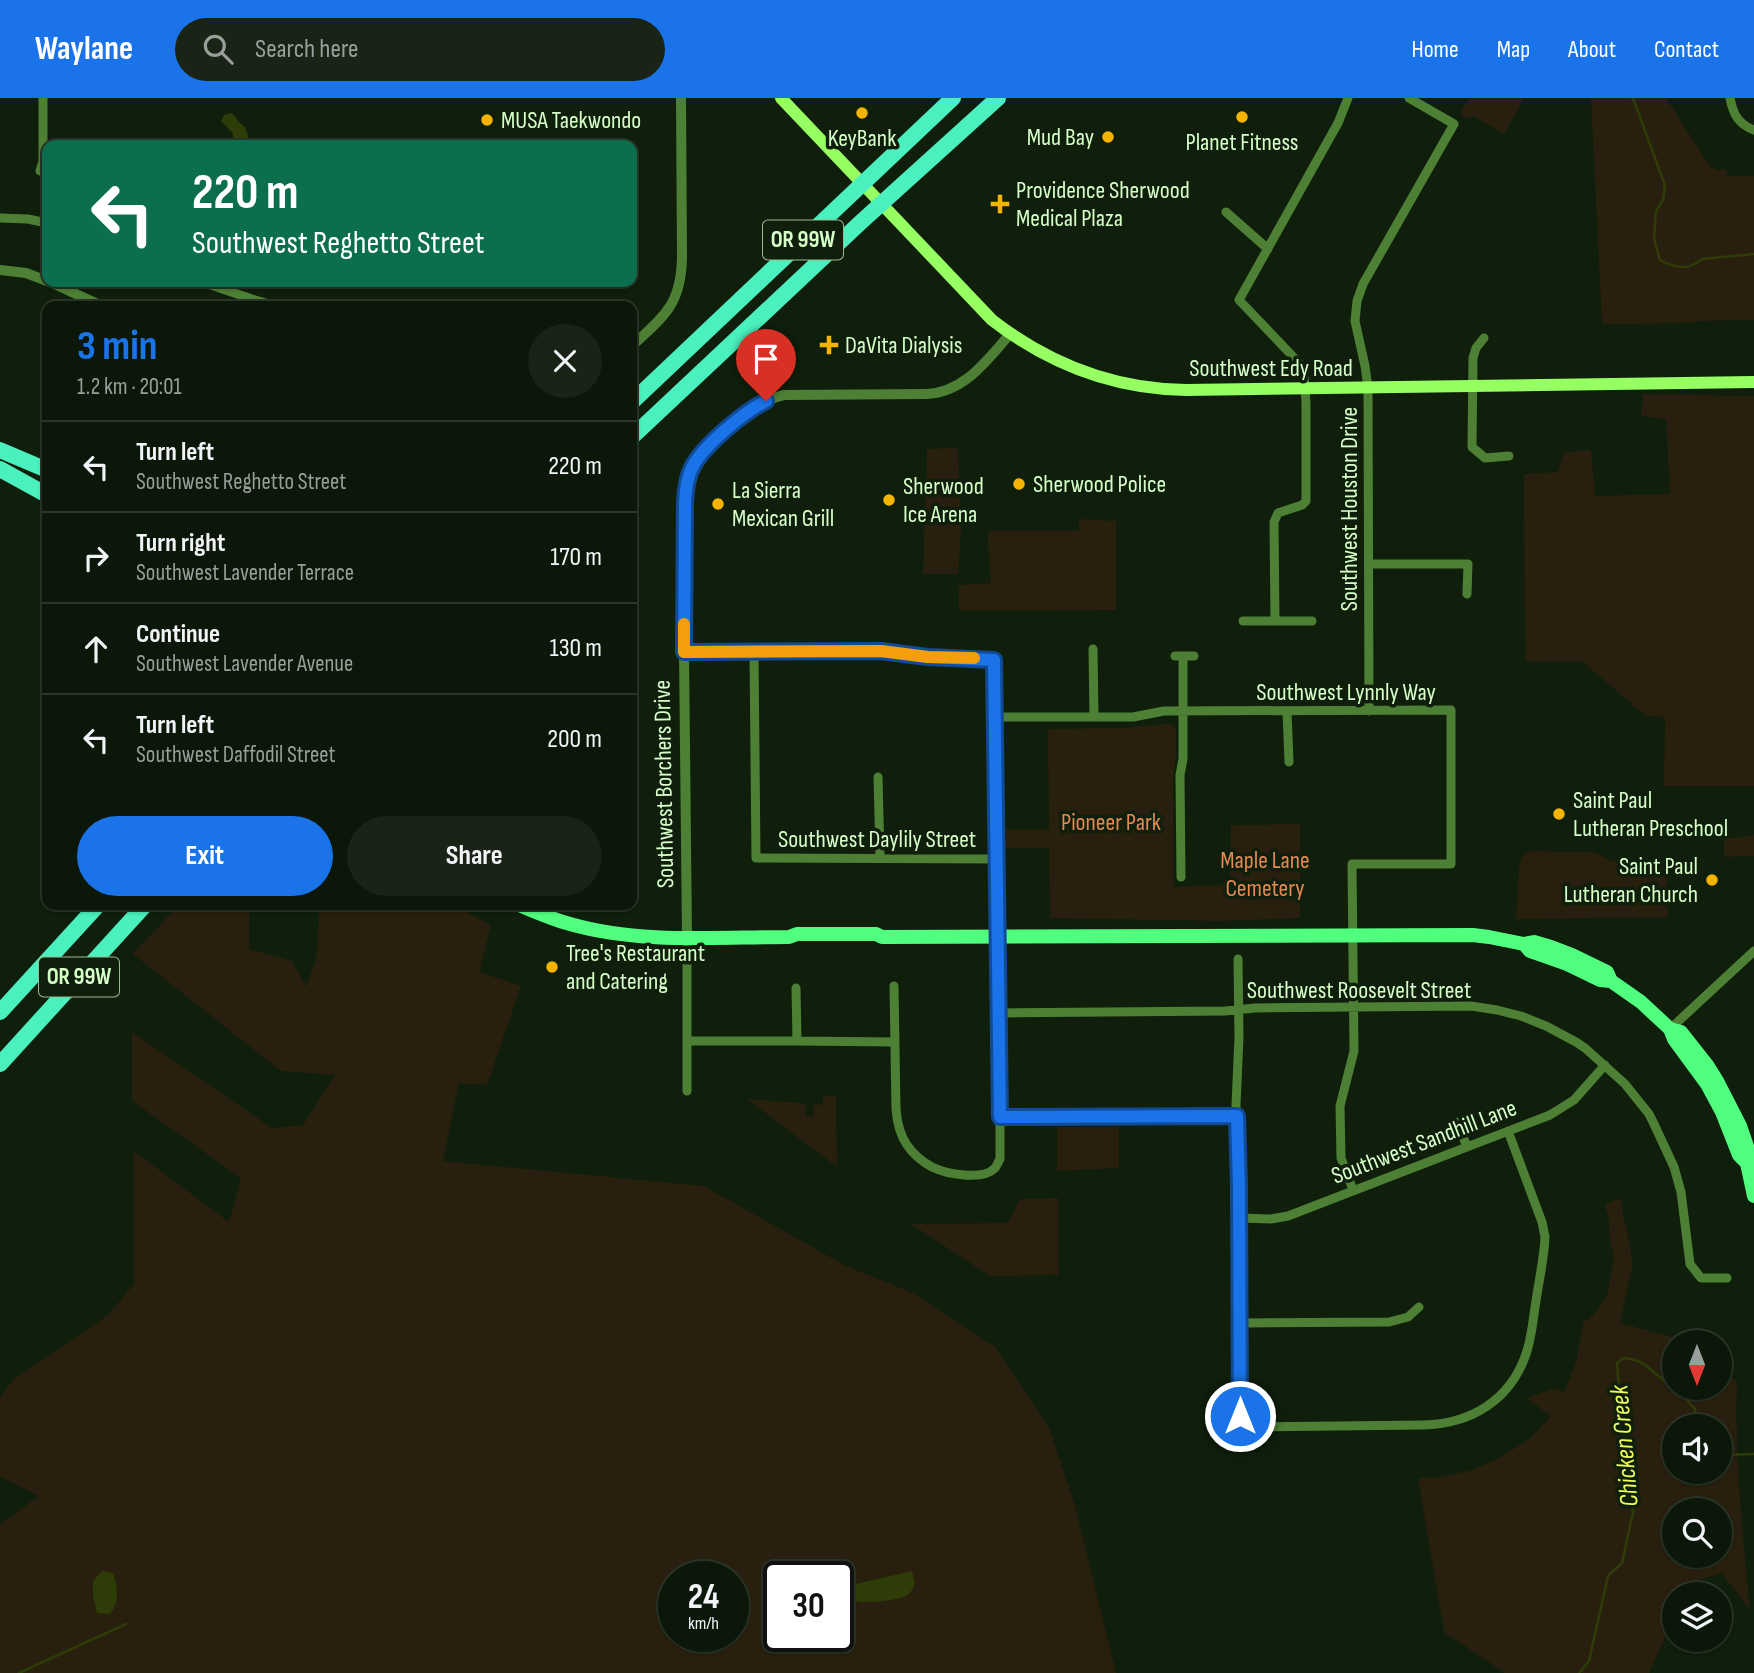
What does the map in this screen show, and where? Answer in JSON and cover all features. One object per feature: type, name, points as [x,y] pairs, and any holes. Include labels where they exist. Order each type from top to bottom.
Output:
[{"type":"highway","name":"OR 99W","points":[[637,397],[953,98]]},
{"type":"highway","name":"OR 99W","points":[[637,433],[753,321],[998,98]]},
{"type":"highway","points":[[0,450],[42,468]]},
{"type":"highway","points":[[0,469],[42,492]]},
{"type":"highway","points":[[28,484],[42,485]]},
{"type":"highway","name":"OR 99W","points":[[0,1012],[93,910]]},
{"type":"highway","name":"OR 99W","points":[[0,1065],[140,910]]},
{"type":"main road","name":"Southwest Edy Road","points":[[781,98],[992,320],[1041,352],[1088,374],[1125,384],[1170,390],[1754,382]]},
{"type":"main road","points":[[532,910],[569,924],[619,934],[789,937],[798,941],[874,942],[882,937],[1465,935],[1524,944],[1534,942],[1572,955],[1607,972],[1611,981],[1641,1002],[1670,1029],[1674,1039],[1707,1084],[1722,1112],[1739,1155],[1747,1163],[1754,1196]]},
{"type":"street","points":[[43,98],[43,140]]},
{"type":"street","points":[[637,341],[667,311],[680,283],[681,98]]},
{"type":"street","points":[[1275,621],[1274,522],[1278,513],[1302,505],[1306,501],[1304,375],[1301,365],[1239,300],[1338,123],[1348,98]]},
{"type":"street","name":"Southwest Houston Drive","points":[[1369,711],[1368,388],[1355,321],[1357,301],[1363,284],[1454,124],[1409,98]]},
{"type":"street","points":[[1731,98],[1732,110],[1738,120],[1750,128]]},
{"type":"street","points":[[40,171],[42,164]]},
{"type":"street","points":[[1226,212],[1268,250]]},
{"type":"street","points":[[0,218],[42,222]]},
{"type":"street","points":[[0,270],[26,273],[42,279]]},
{"type":"street","points":[[74,287],[95,301]]},
{"type":"street","points":[[214,287],[249,301]]},
{"type":"street","name":"Southwest Borchers Drive","points":[[687,1091],[684,652],[685,502],[688,478],[695,463],[712,444],[756,406],[766,401],[784,395],[941,392],[973,375],[1010,334]]},
{"type":"street","points":[[1484,338],[1476,348],[1473,358],[1472,447],[1485,458],[1508,456]]},
{"type":"street","points":[[1369,564],[1468,564],[1467,594]]},
{"type":"street","points":[[1243,621],[1312,621]]},
{"type":"street","points":[[1094,649],[1094,717]]},
{"type":"street","points":[[684,652],[881,651],[928,657],[994,660],[1000,1013],[1000,1158],[994,1169],[984,1174],[948,1173],[932,1167],[907,1146],[897,1121],[894,986]]},
{"type":"street","name":"Southwest Daylily Street","points":[[754,653],[756,858],[998,859]]},
{"type":"street","points":[[1181,877],[1180,775],[1183,759],[1184,656]]},
{"type":"street","name":"Southwest Lynnly Way","points":[[996,718],[1133,717],[1164,711],[1451,710],[1451,864],[1352,864],[1353,1059],[1340,1106],[1340,1150],[1353,1190]]},
{"type":"street","points":[[1287,711],[1289,762]]},
{"type":"street","points":[[878,777],[880,857]]},
{"type":"street","points":[[1670,1029],[1754,951]]},
{"type":"street","points":[[1238,959],[1239,1444]]},
{"type":"street","points":[[796,988],[797,1041]]},
{"type":"street","name":"Southwest Roosevelt Street","points":[[1000,1013],[1451,1006],[1497,1010],[1531,1020],[1557,1031],[1585,1048],[1625,1084],[1642,1104],[1674,1167],[1681,1192],[1690,1264],[1701,1278],[1727,1278]]},
{"type":"street","points":[[687,1041],[895,1042]]},
{"type":"street","name":"Southwest Sandhill Lane","points":[[1239,1219],[1280,1218],[1550,1115],[1567,1105],[1605,1065]]},
{"type":"street","points":[[1000,1117],[1237,1116]]},
{"type":"street","points":[[1457,1122],[1466,1146]]},
{"type":"street","points":[[1240,1427],[1444,1424],[1482,1410],[1503,1392],[1517,1374],[1528,1350],[1545,1237],[1542,1222],[1508,1131]]},
{"type":"street","points":[[1240,1322],[1389,1322],[1408,1317],[1419,1307]]},
{"type":"green space","points":[[1469,98],[1524,98],[1504,134],[1473,116],[1465,118],[1461,112]]},
{"type":"green space","points":[[1591,98],[1667,98],[1710,166],[1717,170],[1726,169],[1727,176],[1754,176],[1754,320],[1602,324]]},
{"type":"green space","points":[[1643,394],[1754,396],[1754,786],[1664,786],[1665,717],[1646,716],[1583,662],[1525,661],[1524,474],[1558,472],[1564,452],[1591,450],[1595,496],[1670,494],[1666,419],[1641,416]]},
{"type":"green space","points":[[927,449],[958,449],[961,532],[958,574],[923,574]]},
{"type":"green space","points":[[1079,519],[1116,521],[1116,610],[959,611],[958,585],[991,583],[987,531],[1079,531]]},
{"type":"green space","name":"Pioneer Park","points":[[1172,724],[1176,730],[1173,887],[1230,884],[1231,825],[1300,824],[1300,918],[1221,921],[1050,918],[1049,848],[1006,848],[1006,829],[1049,829],[1048,729],[1124,728]]},
{"type":"green space","points":[[1754,835],[1754,856],[1724,857],[1724,839]]},
{"type":"green space","points":[[1530,851],[1595,852],[1611,861],[1666,860],[1668,917],[1516,919],[1519,868],[1522,857]]},
{"type":"green space","points":[[174,910],[249,910],[249,949],[292,961],[306,987],[316,960],[320,910],[464,910],[491,926],[479,972],[521,986],[487,1085],[459,1083],[443,1161],[704,1186],[846,1266],[913,1293],[995,1347],[1049,1428],[1075,1506],[1116,1673],[0,1673],[0,1524],[39,1496],[0,1477],[0,1397],[14,1379],[108,1315],[134,1284],[134,1151],[229,1222],[241,1178],[132,1101],[132,1032],[272,1128],[303,1125],[335,1075],[281,1071],[133,954]]},
{"type":"green space","points":[[823,1096],[836,1096],[837,1167],[747,1099],[801,1103],[806,1106],[806,1117],[813,1117],[814,1104],[823,1105]]},
{"type":"green space","points":[[1057,1127],[1119,1127],[1119,1168],[1057,1171]]},
{"type":"green space","points":[[1058,1198],[1058,1275],[990,1276],[911,1224],[1008,1223],[1020,1199]]},
{"type":"green space","points":[[1620,1198],[1633,1263],[1620,1323],[1662,1334],[1662,1400],[1732,1400],[1732,1377],[1737,1381],[1738,1468],[1750,1611],[1732,1587],[1732,1582],[1729,1582],[1722,1573],[1693,1582],[1662,1582],[1662,1644],[1649,1673],[1505,1673],[1444,1632],[1418,1478],[1442,1477],[1472,1470],[1501,1457],[1528,1440],[1551,1416],[1526,1398],[1555,1388],[1564,1392],[1576,1363],[1584,1320],[1588,1321],[1607,1297],[1614,1258],[1605,1204]]},
{"type":"shaded area","points":[[233,114],[245,127],[249,140],[233,140],[232,132],[221,121],[224,115]]},
{"type":"shaded area","points":[[102,1571],[113,1573],[116,1584],[117,1599],[110,1614],[97,1613],[93,1596],[93,1581]]},
{"type":"shaded area","points":[[912,1571],[915,1583],[910,1593],[904,1597],[862,1602],[854,1601],[854,1584]]},
{"type":"waterway","points":[[1633,98],[1665,185],[1663,200],[1656,211],[1654,239],[1660,260],[1687,267],[1702,259],[1754,254]]},
{"type":"waterway","name":"Chicken Creek","points":[[1579,1673],[1589,1661],[1608,1576],[1622,1563],[1633,1512],[1628,1460],[1629,1440],[1621,1414],[1617,1363],[1623,1358],[1644,1364],[1687,1400],[1696,1414]]},
{"type":"waterway","name":"Chicken Creek","points":[[1732,1455],[1754,1454]]},
{"type":"waterway","points":[[19,1673],[126,1624]]},
{"type":"slow traffic","points":[[684,624],[684,652],[881,651],[928,657],[974,658]]},
{"type":"place","name":"KeyBank","points":[[862,113]]},
{"type":"place","name":"Planet Fitness","points":[[1242,117]]},
{"type":"place","name":"MUSA Taekwondo","points":[[487,120]]},
{"type":"place","name":"Mud Bay","points":[[1108,137]]},
{"type":"place","name":"Providence Sherwood Medical Plaza","points":[[1000,204]]},
{"type":"place","name":"DaVita Dialysis","points":[[829,345]]},
{"type":"place","name":"Sherwood Police","points":[[1019,484]]},
{"type":"place","name":"Sherwood Ice Arena","points":[[889,500]]},
{"type":"place","name":"La Sierra Mexican Grill","points":[[718,504]]},
{"type":"place","name":"Saint Paul Lutheran Preschool","points":[[1559,814]]},
{"type":"place","name":"Saint Paul Lutheran Church","points":[[1712,880]]},
{"type":"place","name":"Tree's Restaurant and Catering","points":[[552,967]]},
{"type":"route","points":[[766,401],[750,410],[712,444],[695,463],[688,478],[685,502],[684,652],[881,651],[928,657],[994,660],[1000,1117],[1237,1116],[1240,1416]]},
{"type":"park label","name":"Maple Lane Cemetery","points":[[1265,874]]}]
